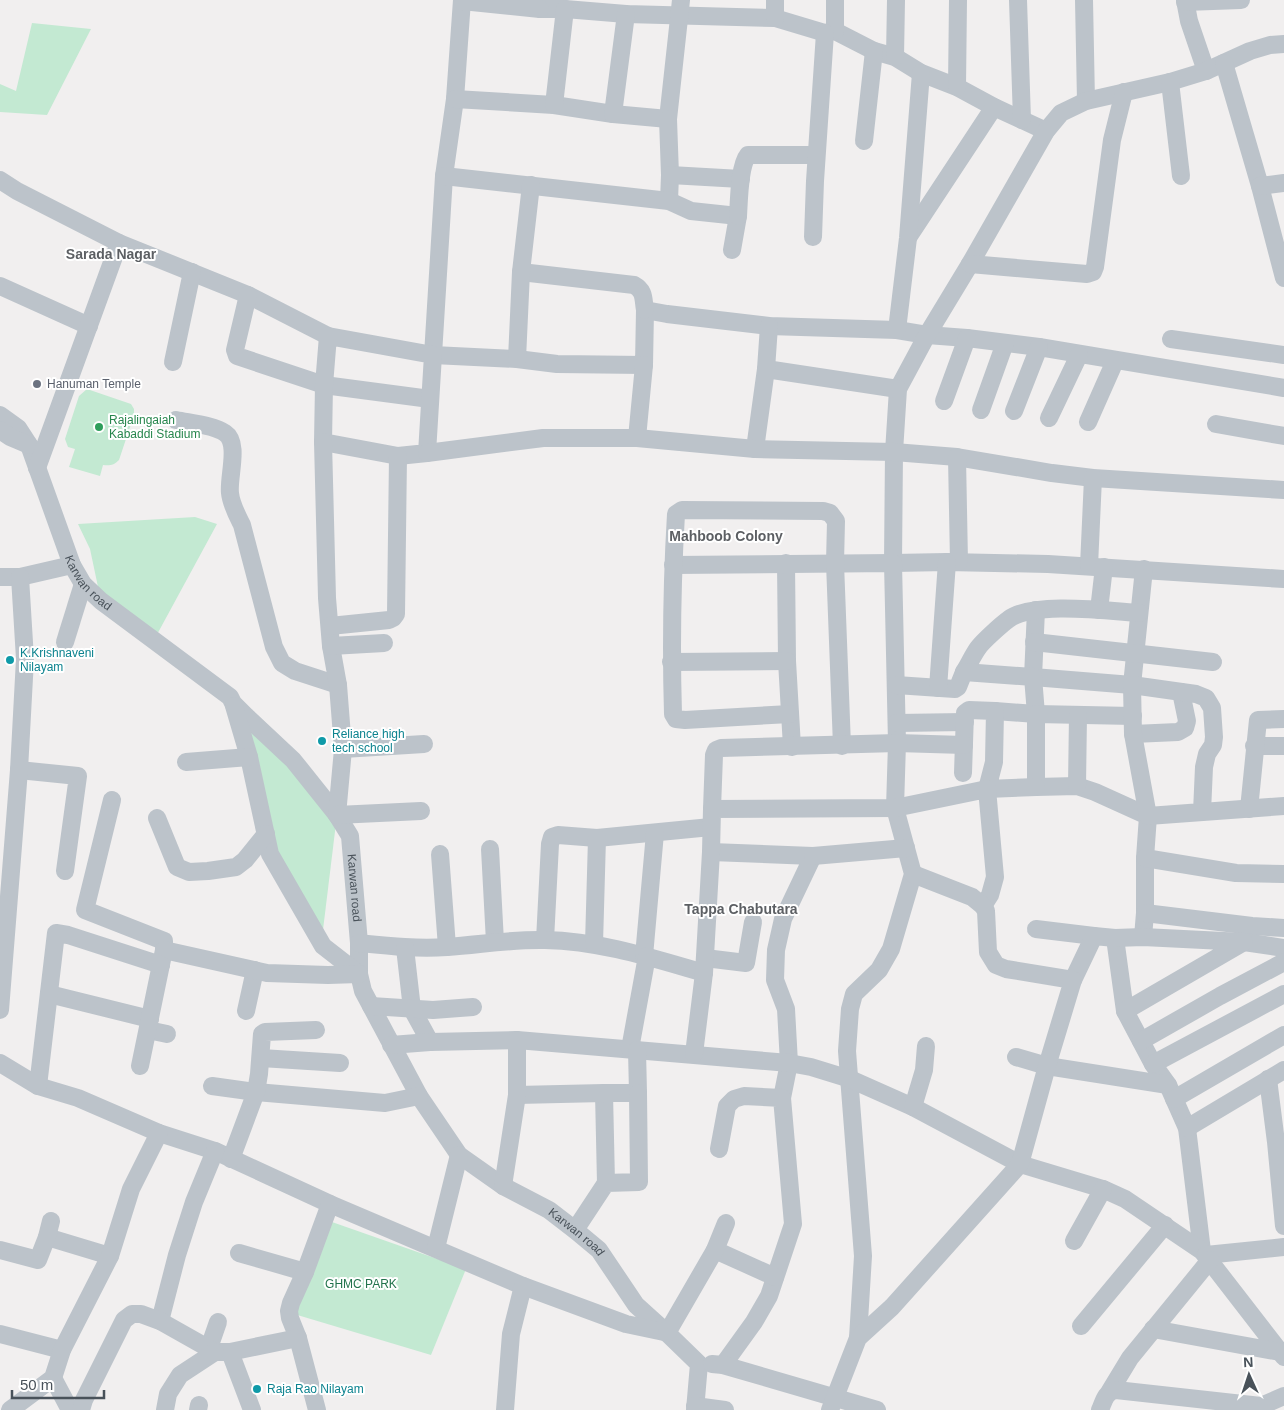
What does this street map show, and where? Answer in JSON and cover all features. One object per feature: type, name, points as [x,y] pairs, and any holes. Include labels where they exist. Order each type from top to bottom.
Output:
[{"type":"street","points":[[427,454],[444,176],[455,99],[462,0],[541,4],[565,9],[626,14],[680,8],[776,18],[830,32],[874,51],[895,57],[921,72],[957,87],[994,107],[1046,131]]},
{"type":"street","points":[[775,0],[776,18]]},
{"type":"street","points":[[813,237],[816,155],[835,0]]},
{"type":"street","points":[[895,57],[896,0]]},
{"type":"street","points":[[957,87],[958,0]]},
{"type":"street","points":[[1018,0],[1022,120]]},
{"type":"street","points":[[1084,0],[1086,101]]},
{"type":"street","points":[[1206,71],[1189,21],[1185,1],[1242,0]]},
{"type":"street","points":[[669,201],[668,119],[680,8]]},
{"type":"street","points":[[554,105],[565,9]]},
{"type":"street","points":[[613,114],[626,14]]},
{"type":"street","points":[[832,1403],[858,1338],[864,1256],[847,1050],[850,1009],[854,994],[880,970],[891,949],[913,874],[895,808],[897,723],[893,563],[894,452],[898,389],[927,335],[1046,131],[1061,113],[1086,101],[1170,82],[1206,71],[1250,51],[1270,45],[1284,44]]},
{"type":"street","points":[[864,142],[874,51]]},
{"type":"street","points":[[1224,63],[1260,186],[1280,245],[1284,278]]},
{"type":"street","points":[[897,330],[908,238],[921,72]]},
{"type":"street","points":[[1170,82],[1180,176]]},
{"type":"street","points":[[970,264],[1088,274],[1093,272],[1112,140],[1124,92]]},
{"type":"street","points":[[455,99],[554,105],[613,114],[668,119]]},
{"type":"street","points":[[908,238],[994,107]]},
{"type":"street","points":[[732,250],[745,159],[748,156],[816,155]]},
{"type":"street","points":[[670,175],[741,179]]},
{"type":"street","points":[[444,176],[669,201],[691,211],[738,216]]},
{"type":"street","points":[[0,180],[17,191],[119,243],[248,295],[328,336],[433,354],[518,359],[557,364],[644,365]]},
{"type":"street","points":[[1260,186],[1284,184]]},
{"type":"street","points":[[518,359],[521,272],[530,185]]},
{"type":"street","points":[[37,468],[119,243]]},
{"type":"street","points":[[173,362],[192,272]]},
{"type":"street","points":[[521,272],[634,285],[640,288],[645,310],[644,365],[637,438]]},
{"type":"street","points":[[0,286],[89,326]]},
{"type":"street","points":[[248,295],[235,350],[237,356],[324,384],[430,399]]},
{"type":"street","points":[[645,310],[769,326],[897,330],[927,335],[967,338],[1284,388]]},
{"type":"street","points":[[755,449],[766,368],[769,326]]},
{"type":"street","points":[[328,336],[324,384],[327,598],[331,646],[338,685],[343,749],[337,815],[421,812]]},
{"type":"street","points":[[944,402],[967,338]]},
{"type":"street","points":[[1172,339],[1284,355]]},
{"type":"street","points":[[981,410],[1005,343]]},
{"type":"street","points":[[1014,411],[1039,348]]},
{"type":"street","points":[[1049,418],[1078,355]]},
{"type":"street","points":[[1088,422],[1115,361]]},
{"type":"street","points":[[766,368],[898,389]]},
{"type":"street","name":"Karwan road","points":[[0,415],[18,428],[29,444],[72,565],[83,584],[101,601],[230,697],[233,703],[293,760],[337,815],[350,836],[360,943],[359,974],[363,991],[419,1096],[459,1155],[503,1186],[549,1210],[598,1250],[636,1305],[699,1364]]},
{"type":"street","points":[[176,420],[215,428],[229,435],[233,456],[230,492],[234,509],[242,525],[274,647],[282,663],[296,671],[338,685]]},
{"type":"street","points":[[1216,424],[1284,436]]},
{"type":"street","points":[[0,430],[10,437],[29,444]]},
{"type":"street","points":[[324,442],[398,456],[427,454],[543,438],[637,438],[755,449],[894,452],[957,457],[1093,478],[1284,490]]},
{"type":"street","points":[[330,626],[389,620],[396,614],[398,456]]},
{"type":"street","points":[[938,688],[953,562],[957,457]]},
{"type":"street","points":[[1093,478],[1099,610]]},
{"type":"street","points":[[790,714],[685,720],[676,719],[673,714],[671,662],[673,565],[676,514],[682,510],[823,511],[830,513],[836,521],[835,563],[842,746]]},
{"type":"street","points":[[673,565],[953,562],[1048,564],[1284,579]]},
{"type":"street","points":[[786,563],[787,661],[792,747]]},
{"type":"street","points":[[0,577],[20,577],[72,565]]},
{"type":"street","points":[[1143,937],[1145,913],[1144,858],[1148,816],[1133,725],[1132,685],[1144,570]]},
{"type":"street","points":[[0,1010],[19,770],[25,659],[20,577]]},
{"type":"street","points":[[65,642],[83,584]]},
{"type":"street","points":[[896,685],[955,689],[958,687],[964,672],[979,648],[1009,618],[1020,613],[1064,608],[1139,612]]},
{"type":"street","points":[[1036,610],[1034,642],[1036,787]]},
{"type":"street","points":[[1034,642],[1213,662]]},
{"type":"street","points":[[331,646],[384,643]]},
{"type":"street","points":[[671,662],[787,661]]},
{"type":"street","points":[[964,672],[1132,685],[1196,694],[1206,698],[1212,708],[1214,738],[1204,766],[1202,812]]},
{"type":"street","points":[[963,773],[964,722],[965,712],[967,711],[995,710],[1036,714],[1078,715],[1178,732],[1185,728],[1187,721],[1181,692]]},
{"type":"street","points":[[233,703],[249,757],[270,854],[323,946],[359,974]]},
{"type":"street","points":[[983,906],[990,895],[995,877],[987,789],[994,762],[995,710]]},
{"type":"street","points":[[1077,786],[1078,715]]},
{"type":"street","points":[[1249,809],[1258,720],[1284,719]]},
{"type":"street","points":[[897,723],[964,722]]},
{"type":"street","points":[[343,749],[424,744]]},
{"type":"street","points":[[694,1054],[705,966],[714,755],[716,750],[721,748],[897,744],[964,745]]},
{"type":"street","points":[[1254,746],[1284,746]]},
{"type":"street","points":[[186,762],[249,757]]},
{"type":"street","points":[[19,770],[78,776],[65,871]]},
{"type":"street","points":[[712,809],[895,808],[987,789],[1077,786],[1148,816],[1284,806]]},
{"type":"street","points":[[112,800],[85,910],[164,941],[163,958],[140,1066]]},
{"type":"street","points":[[157,818],[176,867],[189,872],[236,867],[245,860],[266,834]]},
{"type":"street","points":[[545,940],[550,844],[552,837],[558,835],[598,838],[711,826]]},
{"type":"street","points":[[606,1183],[639,1182],[638,1093],[633,1050],[646,956],[655,832]]},
{"type":"street","points":[[594,944],[598,838]]},
{"type":"street","points":[[711,852],[813,856],[906,848]]},
{"type":"street","points":[[490,849],[495,942]]},
{"type":"street","points":[[440,854],[447,947]]},
{"type":"street","points":[[723,1365],[754,1322],[769,1296],[793,1224],[782,1098],[789,1062],[786,1009],[776,980],[776,950],[783,918],[813,856]]},
{"type":"street","points":[[1144,858],[1236,873],[1284,874]]},
{"type":"street","points":[[913,874],[972,897],[983,906],[986,911],[988,952],[996,965],[1006,969],[1073,980]]},
{"type":"street","points":[[1145,913],[1284,928]]},
{"type":"street","points":[[360,943],[405,948],[545,940],[594,944],[646,956],[705,966],[746,963],[753,922]]},
{"type":"street","points":[[1036,929],[1115,938],[1143,937],[1244,942],[1284,948]]},
{"type":"street","points":[[38,1086],[56,933],[163,958],[267,972],[328,975],[359,974]]},
{"type":"street","points":[[858,1338],[892,1307],[1020,1164],[1073,980],[1094,936]]},
{"type":"street","points":[[1100,1410],[1130,1358],[1206,1255],[1186,1128],[1171,1092],[1153,1064],[1125,1011],[1115,938]]},
{"type":"street","points":[[1125,1011],[1244,942]]},
{"type":"street","points":[[405,948],[412,1009],[430,1042]]},
{"type":"street","points":[[1141,1041],[1284,962]]},
{"type":"street","points":[[246,1011],[255,970]]},
{"type":"street","points":[[49,994],[149,1024],[167,1034]]},
{"type":"street","points":[[1153,1064],[1284,994]]},
{"type":"street","points":[[371,1006],[433,1010],[473,1007]]},
{"type":"street","points":[[231,1159],[256,1092],[263,1033],[316,1030]]},
{"type":"street","points":[[1016,1057],[1047,1066],[1171,1092],[1284,1035]]},
{"type":"street","points":[[503,1186],[517,1095],[517,1040]]},
{"type":"street","points":[[391,1045],[517,1040],[789,1062],[850,1079],[913,1108],[1020,1164],[1103,1189],[1125,1199],[1206,1255],[1282,1354]]},
{"type":"street","points":[[913,1108],[924,1070],[926,1046]]},
{"type":"street","points":[[261,1058],[340,1063]]},
{"type":"street","points":[[0,1063],[38,1086],[78,1098],[159,1133],[214,1151],[330,1204],[523,1286],[626,1324],[667,1332],[715,1250],[726,1223]]},
{"type":"street","points":[[1186,1128],[1284,1070]]},
{"type":"street","points":[[1268,1079],[1280,1142],[1284,1217]]},
{"type":"street","points":[[212,1086],[256,1092],[385,1103],[419,1096]]},
{"type":"street","points":[[575,1230],[606,1183],[604,1093]]},
{"type":"street","points":[[517,1095],[638,1093]]},
{"type":"street","points":[[719,1149],[727,1106],[734,1099],[744,1096],[782,1098]]},
{"type":"street","points":[[10,1410],[53,1378],[62,1350],[110,1256],[131,1189],[159,1133]]},
{"type":"street","points":[[160,1321],[177,1255],[194,1202],[214,1151]]},
{"type":"street","points":[[436,1248],[459,1155]]},
{"type":"street","points":[[1074,1241],[1103,1189]]},
{"type":"street","points":[[317,1410],[289,1311],[290,1303],[305,1272],[330,1204]]},
{"type":"street","points":[[1082,1326],[1165,1225]]},
{"type":"street","points":[[0,1250],[38,1260],[49,1229],[110,1256]]},
{"type":"street","points":[[1206,1255],[1284,1247]]},
{"type":"street","points":[[715,1250],[775,1277]]},
{"type":"street","points":[[239,1254],[305,1272]]},
{"type":"street","points":[[505,1410],[511,1334],[523,1286]]},
{"type":"street","points":[[81,1410],[84,1400],[127,1316],[136,1313],[160,1321],[218,1350]]},
{"type":"street","points":[[218,1322],[218,1350],[252,1410]]},
{"type":"street","points":[[1153,1329],[1282,1354]]},
{"type":"street","points":[[0,1334],[62,1350]]},
{"type":"street","points":[[165,1410],[168,1394],[180,1375],[218,1350],[298,1338]]},
{"type":"street","points":[[725,1410],[695,1408],[699,1364],[723,1365],[832,1403],[878,1410]]},
{"type":"street","points":[[53,1378],[70,1410]]},
{"type":"street","points":[[1110,1391],[1116,1390],[1261,1408],[1284,1396]]},
{"type":"green space","points":[[32,23],[91,29],[47,115],[0,112],[0,84],[16,91]]},
{"type":"green space","name":"Rajalingaiah Kabaddi Stadium","points":[[87,389],[131,404],[134,409],[134,415],[119,460],[112,465],[103,465],[100,476],[69,467],[75,449],[68,447],[65,439],[79,396]]},
{"type":"green space","points":[[195,517],[217,524],[154,640],[101,601],[90,549],[78,524]]},
{"type":"green space","points":[[246,716],[337,815],[322,938],[262,827]]},
{"type":"green space","name":"GHMC PARK","points":[[332,1222],[466,1269],[431,1355],[294,1314]]},
{"type":"place","name":"Hanuman Temple","points":[[37,384]]},
{"type":"place","name":"Rajalingaiah Kabaddi Stadium","points":[[99,427]]},
{"type":"place","name":"K.Krishnaveni Nilayam","points":[[10,660]]},
{"type":"place","name":"Reliance high tech school","points":[[322,741]]},
{"type":"place","name":"Raja Rao Nilayam","points":[[257,1389]]},
{"type":"district","name":"Sarada Nagar","points":[[111,254]]},
{"type":"district","name":"Mahboob Colony","points":[[726,536]]},
{"type":"district","name":"Tappa Chabutara","points":[[741,909]]}]
